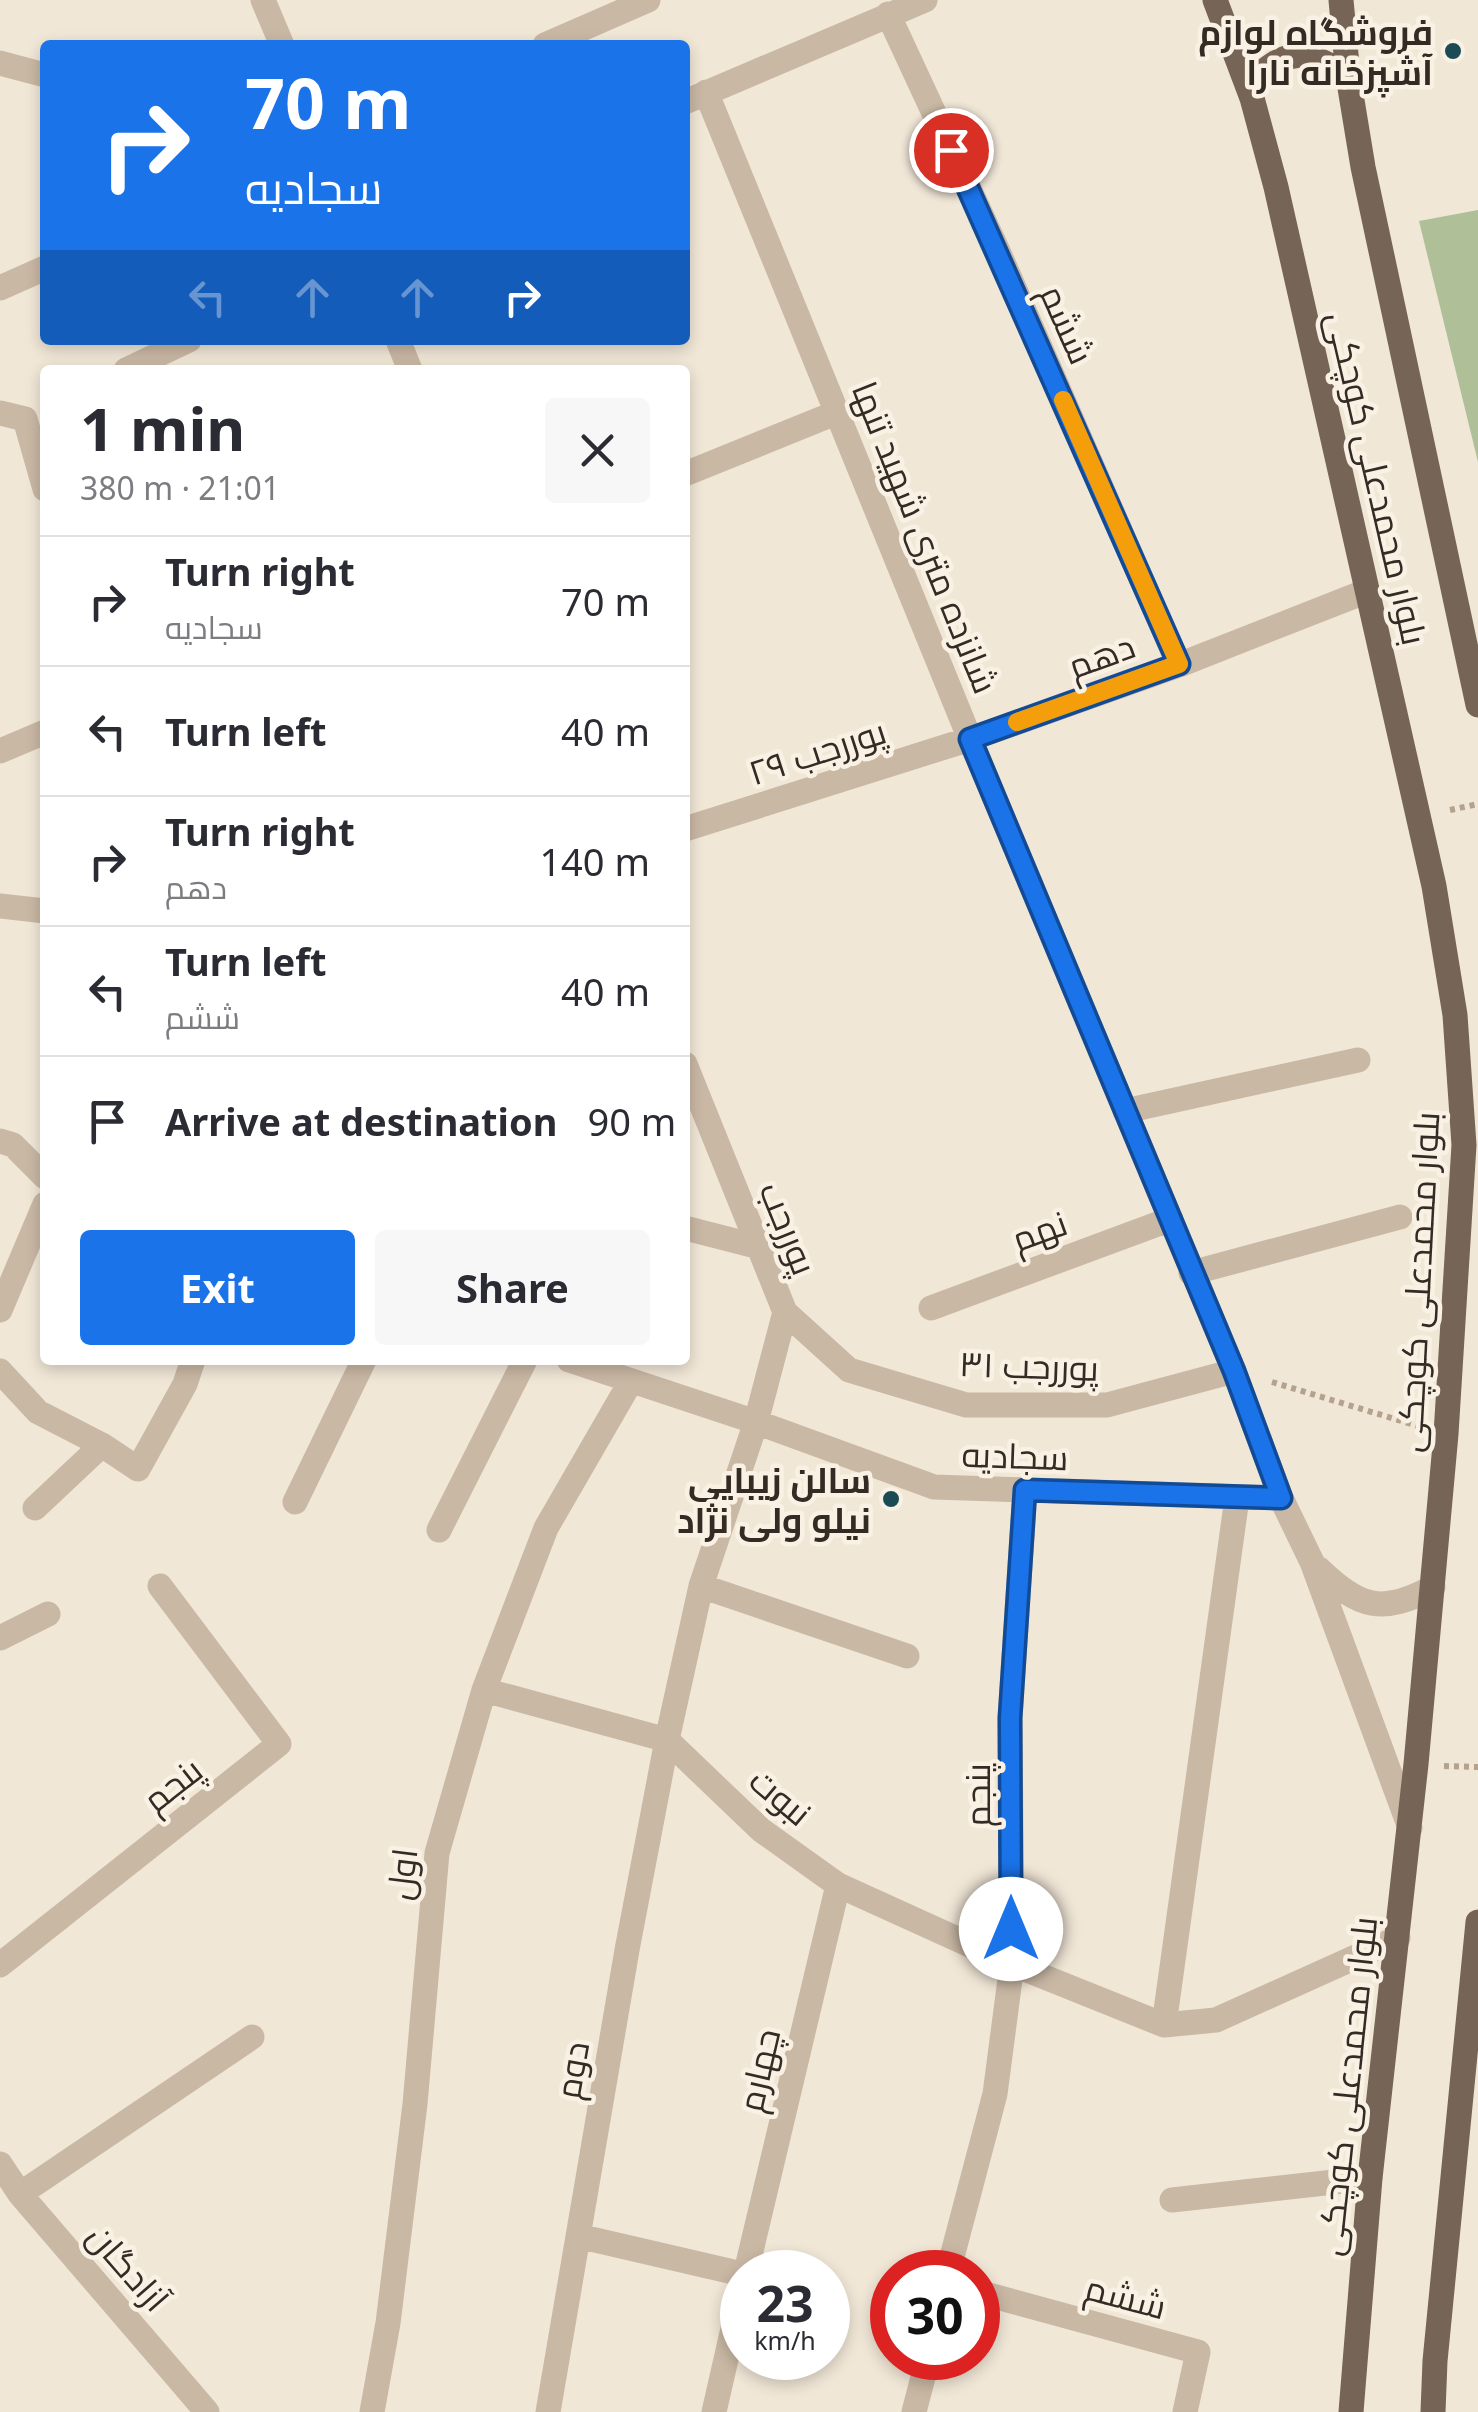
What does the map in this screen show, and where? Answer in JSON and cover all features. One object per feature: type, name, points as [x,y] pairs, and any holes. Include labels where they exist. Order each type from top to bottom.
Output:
[{"type":"main road","name":"بلوار محمدعلی کوچکی","points":[[1216,0],[1248,85],[1276,187],[1434,886],[1455,1015],[1464,1145],[1446,1434],[1410,1828],[1370,2178],[1352,2412]]},
{"type":"main road","name":"بلوار محمدعلی کوچکی","points":[[1341,0],[1348,76],[1368,187],[1478,705]]},
{"type":"main road","points":[[1248,85],[1276,59],[1316,56],[1348,76]]},
{"type":"main road","points":[[1433,2412],[1434,2361],[1470,2072],[1478,1922]]},
{"type":"street","points":[[263,0],[280,40]]},
{"type":"street","points":[[556,40],[648,0]]},
{"type":"street","points":[[695,97],[926,0]]},
{"type":"street","name":"ششم","points":[[888,14],[998,252],[1179,664]]},
{"type":"street","points":[[0,63],[40,74]]},
{"type":"street","name":"شانزده متری شهید تنها","points":[[695,97],[838,412],[1234,1371],[1281,1498],[1312,1562],[1410,1828]]},
{"type":"street","points":[[0,288],[40,270]]},
{"type":"street","points":[[136,365],[178,345]]},
{"type":"street","points":[[690,472],[838,412]]},
{"type":"street","points":[[23,414],[40,472]]},
{"type":"street","name":"دهم","points":[[970,739],[1367,591]]},
{"type":"street","points":[[0,750],[40,734]]},
{"type":"street","name":"پوررجب ۲۹","points":[[690,827],[970,739]]},
{"type":"street","points":[[0,906],[40,910]]},
{"type":"street","points":[[1125,1111],[1358,1060]]},
{"type":"street","name":"پوررجب","points":[[690,1076],[785,1312],[756,1422]]},
{"type":"street","points":[[0,1141],[13,1145],[40,1171]]},
{"type":"street","points":[[0,1310],[40,1216]]},
{"type":"street","points":[[1191,1273],[1400,1217]]},
{"type":"street","name":"نهم","points":[[931,1308],[1171,1219]]},
{"type":"street","points":[[690,1229],[759,1247]]},
{"type":"street","name":"پوررجب ۳۱","points":[[785,1312],[849,1370],[966,1405],[1107,1405],[1234,1371]]},
{"type":"street","points":[[0,1371],[38,1412],[138,1468],[185,1384],[191,1365]]},
{"type":"street","points":[[294,1502],[362,1365]]},
{"type":"street","points":[[439,1530],[522,1365]]},
{"type":"street","name":"سجادیه","points":[[584,1365],[934,1487],[1281,1498]]},
{"type":"street","name":"اول","points":[[372,2412],[388,2323],[415,2104],[436,1853],[484,1690],[546,1528],[630,1381]]},
{"type":"street","points":[[484,1690],[667,1740],[702,1586],[756,1422]]},
{"type":"street","points":[[35,1508],[102,1445]]},
{"type":"street","name":"پنجم","points":[[954,2250],[995,2094],[1012,1964],[1010,1718],[1025,1490]]},
{"type":"street","points":[[1237,1498],[1164,2025],[1216,2020],[1398,1938]]},
{"type":"street","points":[[1312,1562],[1345,1594],[1375,1606],[1407,1602],[1432,1587]]},
{"type":"street","name":"پنجم","points":[[0,1965],[279,1744],[160,1586]]},
{"type":"street","points":[[702,1586],[907,1656]]},
{"type":"street","points":[[0,1638],[48,1614]]},
{"type":"street","name":"نبوت","points":[[667,1740],[761,1830],[838,1884],[1012,1964],[1164,2025]]},
{"type":"street","name":"دوم","points":[[548,2412],[667,1740]]},
{"type":"street","name":"چهارم","points":[[750,2250],[838,1884]]},
{"type":"street","points":[[20,2194],[252,2037]]},
{"type":"street","name":"آزادگان","points":[[0,2164],[20,2194],[207,2412]]},
{"type":"street","points":[[1172,2200],[1370,2178]]},
{"type":"street","points":[[578,2236],[720,2269]]},
{"type":"street","name":"ششم","points":[[1000,2298],[1198,2352],[1185,2412]]},
{"type":"street","points":[[714,2412],[721,2380]]},
{"type":"street","points":[[914,2412],[922,2380]]},
{"type":"path","points":[[1234,1371],[1446,1434]]},
{"type":"green space","points":[[1478,210],[1478,462],[1419,221]]},
{"type":"slow traffic","points":[[1017,722],[1179,664],[1063,400]]},
{"type":"place","name":"فروشگاه لوازم آشپزخانه نارا","points":[[1453,51]]},
{"type":"place","name":"سالن زیبایی نیلو ولی نژاد","points":[[891,1499]]},
{"type":"route","points":[[951,150],[1179,664],[970,739],[1234,1371],[1281,1498],[1025,1490],[1010,1718],[1011,1929]]}]
